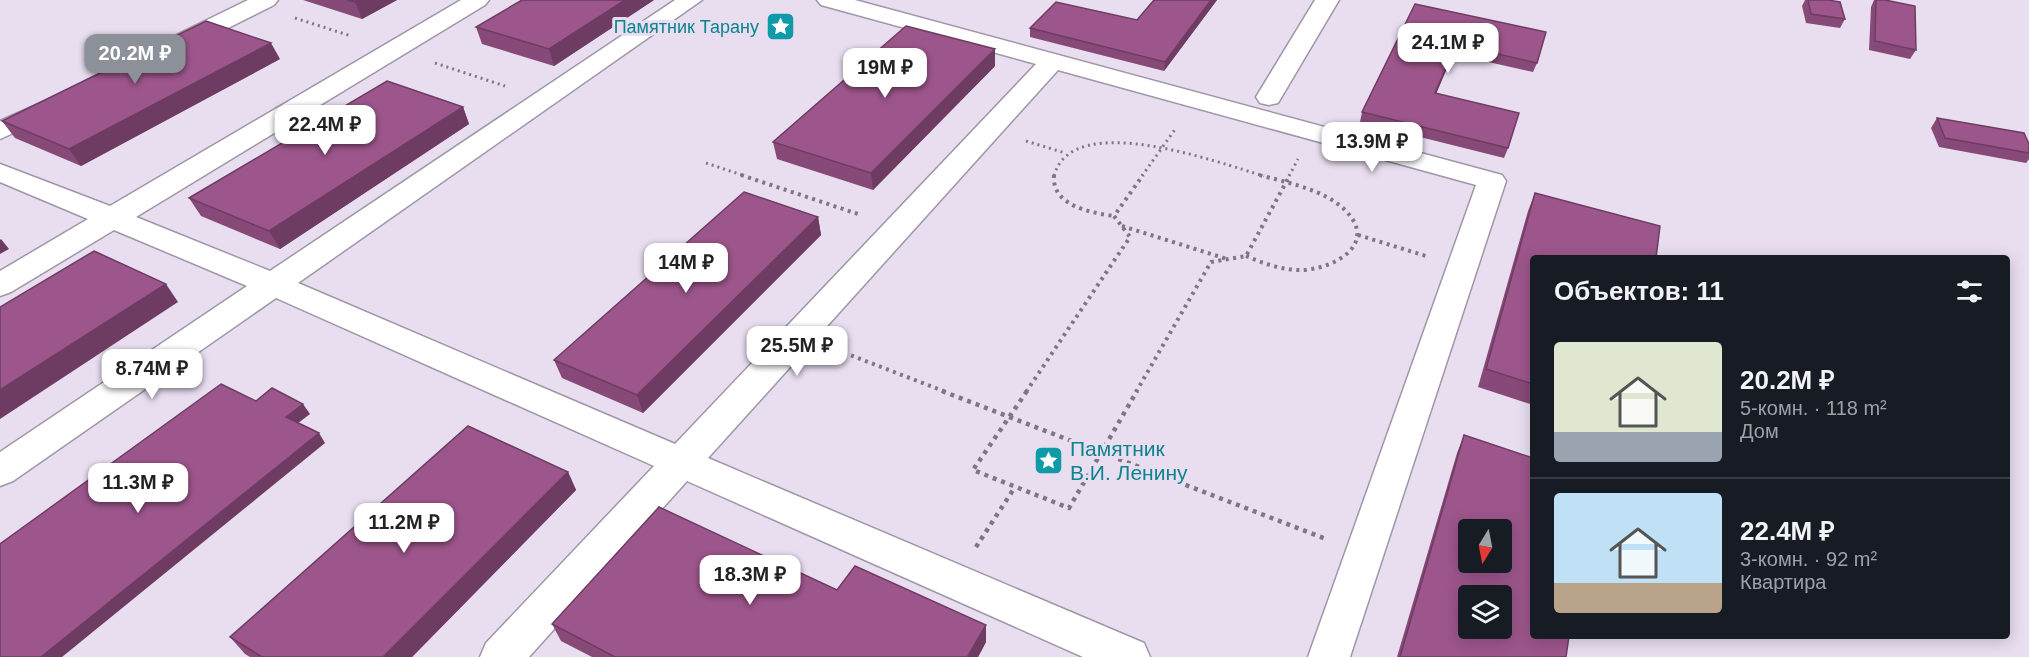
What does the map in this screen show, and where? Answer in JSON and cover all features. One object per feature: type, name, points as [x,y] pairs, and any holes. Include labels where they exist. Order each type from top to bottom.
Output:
[{"type":"street","points":[[159,52],[266,0]]},
{"type":"street","points":[[0,285],[477,0]]},
{"type":"street","points":[[0,471],[690,0]]},
{"type":"street","points":[[829,0],[1492,181],[1329,657]]},
{"type":"street","points":[[1269,97],[1327,0]]},
{"type":"street","points":[[501,657],[1053,61]]},
{"type":"street","points":[[0,131],[64,100]]},
{"type":"street","points":[[0,172],[274,285],[1129,657]]},
{"type":"path","points":[[1114,216],[1195,100]]},
{"type":"path","points":[[1246,256],[1312,132]]},
{"type":"path","points":[[1100,141],[1121,141],[1160,150],[1286,183],[1325,196],[1342,207],[1353,221],[1358,235],[1354,249],[1341,260],[1323,267],[1300,270],[1276,267],[1246,256],[1211,262],[1069,508],[973,470],[1130,237],[1114,216],[1084,210],[1067,201],[1056,190],[1052,177],[1055,164],[1073,149],[1100,141]]},
{"type":"path","points":[[706,163],[900,228]]},
{"type":"path","points":[[1122,225],[1228,259]]},
{"type":"path","points":[[1358,235],[1462,267]]},
{"type":"path","points":[[800,336],[1103,451],[1364,554]]},
{"type":"path","points":[[954,581],[1015,487]]},
{"type":"building","points":[[522,0],[625,0],[549,49],[476,27]]},
{"type":"building","points":[[1154,0],[1211,0],[1165,62],[1030,28],[1056,2],[1137,20]]},
{"type":"building","points":[[1808,0],[1840,2],[1845,19],[1811,14]]},
{"type":"building","points":[[1876,0],[1915,6],[1916,50],[1875,41]]},
{"type":"building","points":[[1415,4],[1546,32],[1537,63],[1456,44],[1435,93],[1519,113],[1508,148],[1362,112]]},
{"type":"building","points":[[206,21],[271,43],[69,149],[2,121]]},
{"type":"building","points":[[906,26],[995,49],[871,173],[773,142]]},
{"type":"building","points":[[387,81],[463,107],[269,231],[189,198]]},
{"type":"building","points":[[1937,118],[2024,133],[2029,144],[2029,153],[1945,138]]},
{"type":"building","points":[[744,192],[818,217],[637,395],[554,360]]},
{"type":"building","points":[[1535,193],[1660,226],[1656,255],[1530,255],[1530,383],[1486,369]]},
{"type":"building","points":[[94,251],[166,284],[0,390],[0,307]]},
{"type":"building","points":[[221,384],[256,401],[272,388],[303,404],[286,417],[319,433],[41,657],[0,657],[0,544]]},
{"type":"building","points":[[468,426],[568,472],[383,657],[262,657],[230,637]]},
{"type":"building","points":[[1464,435],[1530,457],[1530,639],[1569,639],[1566,657],[1400,657]]},
{"type":"building","points":[[659,507],[837,590],[855,566],[986,625],[968,656],[970,657],[615,657],[552,624]]},
{"type":"place","name":"Памятник Тарану","points":[[780,27]]},
{"type":"place","name":"Памятник В.И. Ленину","points":[[1049,460]]}]
